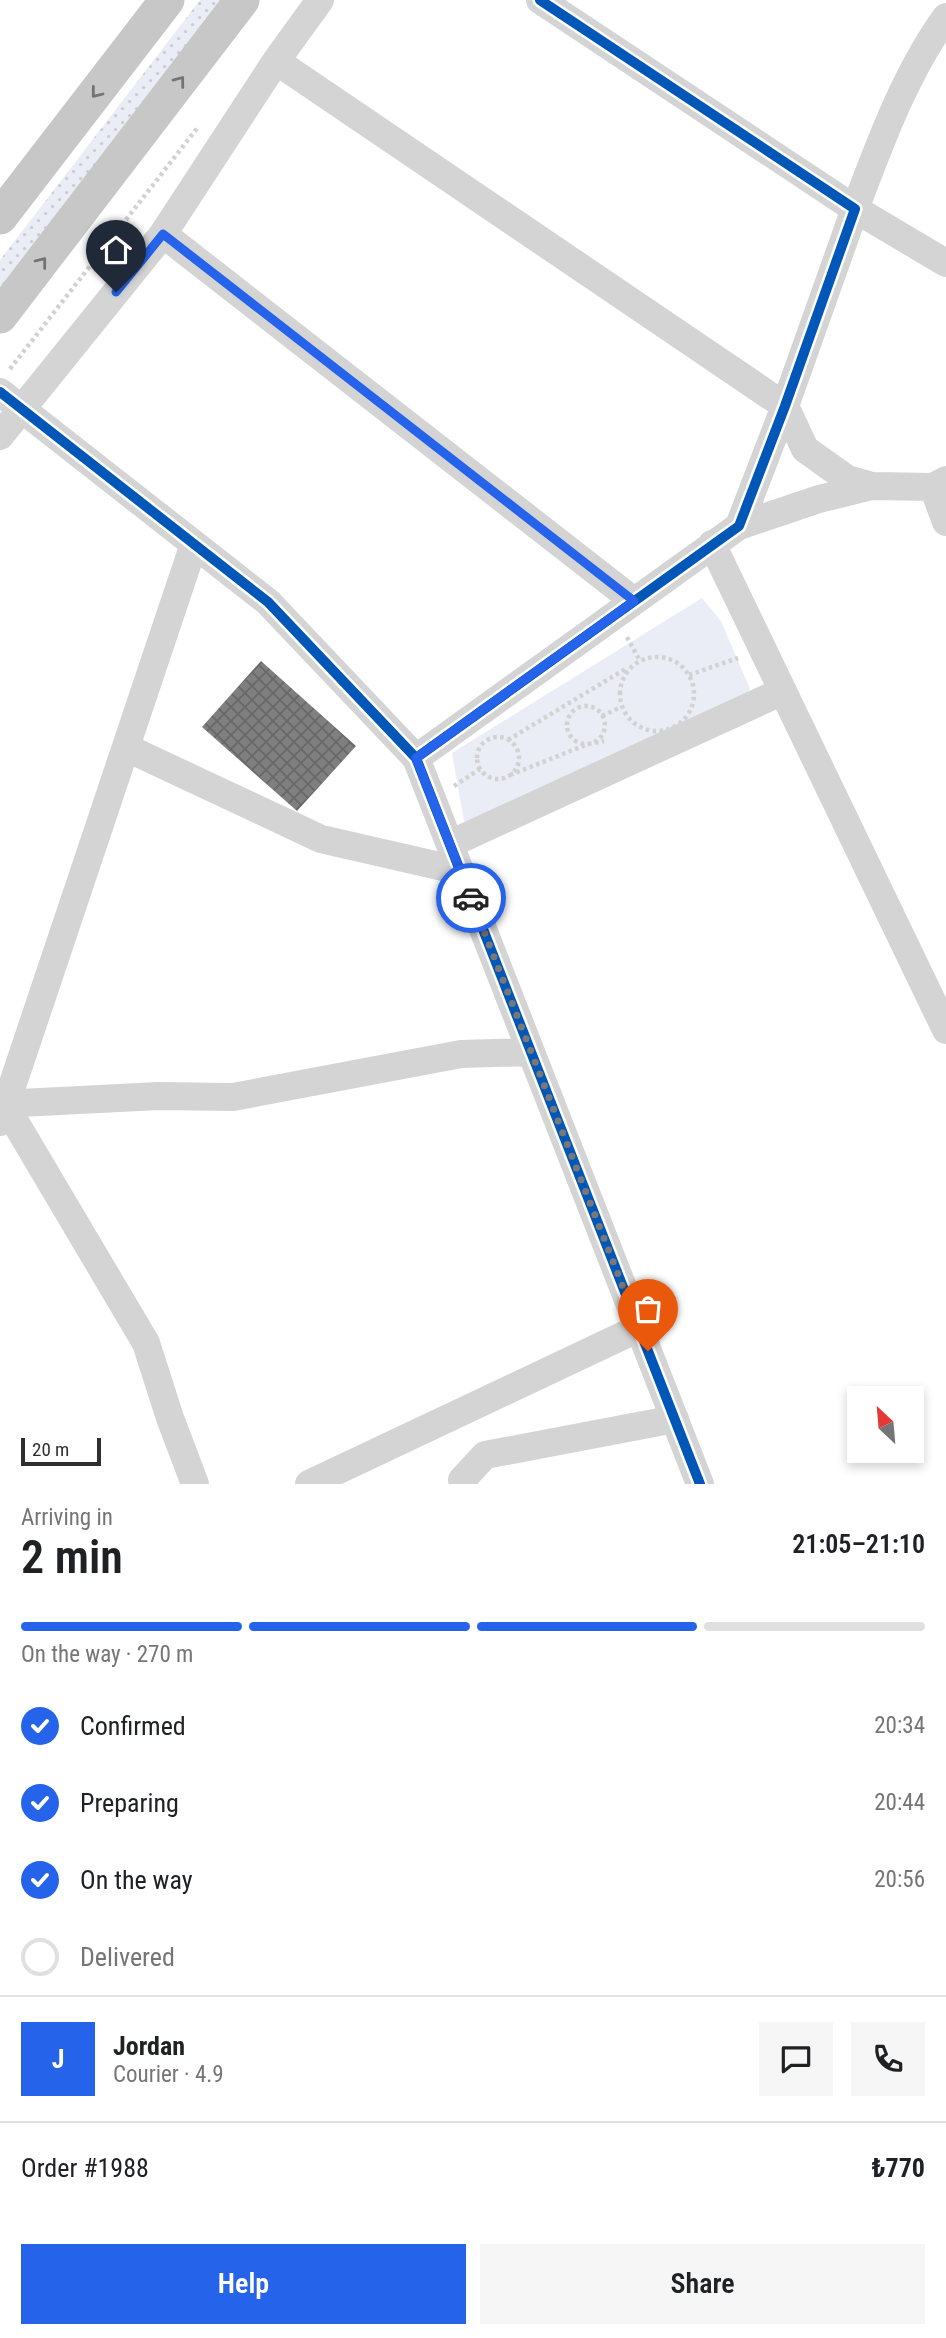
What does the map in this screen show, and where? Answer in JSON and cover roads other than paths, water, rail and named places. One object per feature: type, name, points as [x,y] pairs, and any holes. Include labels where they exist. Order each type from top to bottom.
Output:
[{"type":"main road","points":[[0,217],[167,0]]},
{"type":"main road","points":[[0,316],[242,0]]},
{"type":"street","points":[[0,445],[10,391],[163,234],[276,61],[320,0]]},
{"type":"street","points":[[540,0],[855,209],[946,263]]},
{"type":"street","points":[[739,526],[887,125],[929,40],[946,17]]},
{"type":"street","points":[[276,61],[785,406],[805,449],[847,479],[872,486]]},
{"type":"street","points":[[163,234],[634,601]]},
{"type":"street","points":[[10,391],[268,602],[416,758],[701,1484]]},
{"type":"street","points":[[416,758],[739,526],[819,499],[872,486],[939,484],[946,522]]},
{"type":"street","points":[[2,1110],[194,544]]},
{"type":"street","points":[[712,544],[946,1030]]},
{"type":"street","points":[[450,844],[783,691]]},
{"type":"street","points":[[127,748],[321,839],[461,872]]},
{"type":"street","points":[[2,1110],[159,1096],[233,1097],[461,1054],[531,1052]]},
{"type":"street","points":[[2,1110],[146,1343],[195,1484]]},
{"type":"street","points":[[309,1484],[639,1328]]},
{"type":"street","points":[[462,1480],[485,1455],[675,1419]]}]
